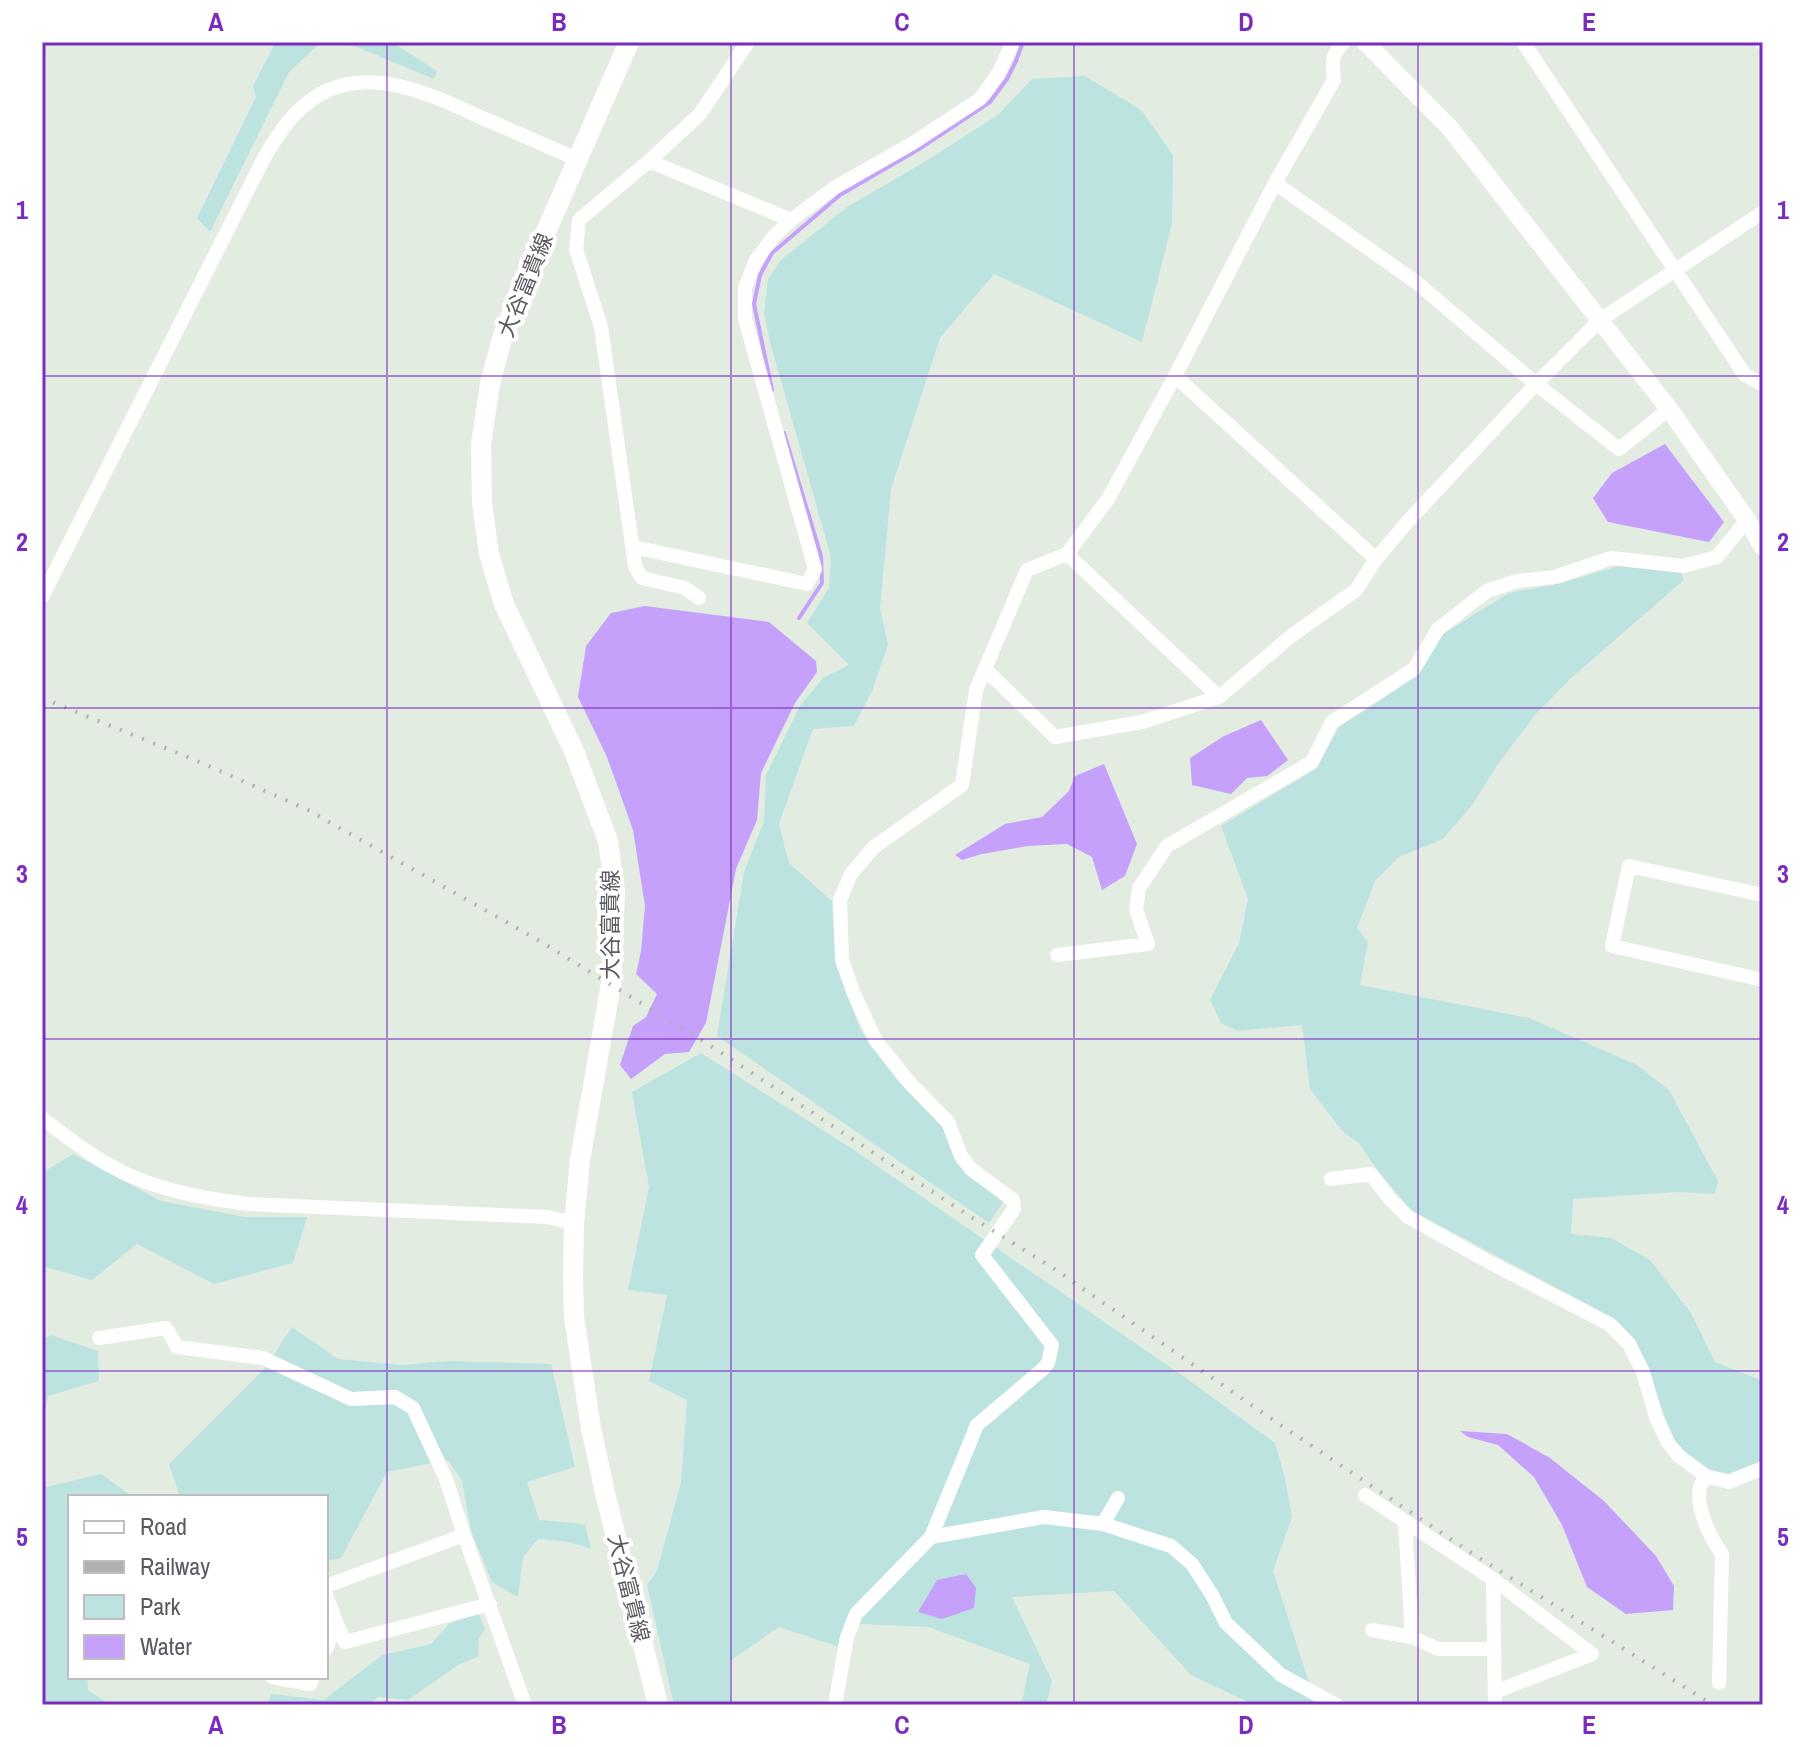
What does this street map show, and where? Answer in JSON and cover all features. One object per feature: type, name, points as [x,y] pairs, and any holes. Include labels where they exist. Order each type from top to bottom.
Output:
[{"type":"main road","name":"大谷富貴線","points":[[629,42],[517,298],[501,342],[490,384],[481,444],[482,503],[489,554],[504,604],[574,751],[608,841],[615,892],[611,984],[580,1160],[574,1223],[574,1317],[591,1428],[605,1493],[658,1705]]},
{"type":"street","points":[[699,598],[685,588],[642,578],[635,566],[601,327],[576,249],[579,220],[700,114],[748,42]]},
{"type":"street","points":[[633,547],[807,584],[815,569],[745,319],[745,288],[756,260],[791,220],[834,188],[913,143],[980,99],[998,74],[1013,42]]},
{"type":"street","points":[[835,1705],[847,1637],[856,1614],[931,1537],[977,1425],[1043,1369],[1051,1355],[1052,1345],[982,1255],[1014,1209],[1013,1200],[971,1169],[961,1156],[948,1122],[909,1082],[876,1041],[842,960],[840,900],[851,874],[874,847],[962,785],[976,690],[1027,570],[1067,554],[1108,499],[1275,183],[1334,80],[1332,63],[1344,42]]},
{"type":"street","points":[[1365,42],[1450,128],[1669,409],[1763,547]]},
{"type":"street","points":[[1523,42],[1745,375],[1763,385]]},
{"type":"street","points":[[44,589],[265,156],[287,121],[318,96],[353,83],[386,83],[428,94],[578,160]]},
{"type":"street","points":[[649,161],[791,220]]},
{"type":"street","points":[[1275,183],[1416,282],[1536,384],[1619,449],[1669,409]]},
{"type":"street","points":[[985,669],[1055,737],[1142,722],[1219,697],[1291,636],[1356,590],[1376,559],[1420,507],[1600,320],[1763,212]]},
{"type":"street","points":[[1175,376],[1376,559]]},
{"type":"street","points":[[1057,955],[1148,944],[1136,910],[1139,888],[1167,846],[1312,762],[1332,722],[1414,669],[1438,629],[1487,591],[1517,581],[1555,577],[1611,558],[1683,566],[1717,557],[1747,520]]},
{"type":"street","points":[[1067,554],[1219,697]]},
{"type":"street","points":[[1763,895],[1629,866],[1612,946],[1763,980]]},
{"type":"street","points":[[42,1118],[111,1167],[152,1183],[212,1200],[547,1217],[574,1223]]},
{"type":"street","points":[[1331,1179],[1371,1174],[1408,1217],[1609,1324],[1629,1344],[1643,1372],[1656,1417],[1668,1443],[1679,1456],[1706,1476],[1729,1482],[1763,1468]]},
{"type":"street","points":[[99,1338],[166,1328],[177,1347],[263,1358],[351,1399],[395,1397],[413,1408],[446,1479],[525,1705]]},
{"type":"street","points":[[1706,1476],[1700,1487],[1700,1503],[1705,1522],[1722,1554],[1719,1683]]},
{"type":"street","points":[[1365,1495],[1493,1579],[1592,1654],[1495,1699],[1493,1579]]},
{"type":"street","points":[[1103,1524],[1118,1498]]},
{"type":"street","points":[[931,1537],[1044,1517],[1103,1524],[1171,1546],[1192,1564],[1226,1623],[1281,1675],[1336,1705]]},
{"type":"street","points":[[1405,1522],[1412,1637]]},
{"type":"street","points":[[328,1585],[464,1535]]},
{"type":"street","points":[[328,1600],[345,1642],[490,1604]]},
{"type":"street","points":[[328,1644],[337,1624]]},
{"type":"street","points":[[1372,1630],[1412,1637],[1438,1649],[1494,1649]]},
{"type":"street","points":[[283,1679],[310,1684],[312,1679]]},
{"type":"green space","points":[[276,42],[321,42],[289,72],[210,232],[197,218],[256,97],[253,86]]},
{"type":"green space","points":[[345,42],[392,42],[437,71],[434,79]]},
{"type":"green space","points":[[1085,76],[1141,110],[1173,155],[1172,223],[1142,342],[994,274],[940,338],[891,489],[880,608],[888,645],[872,691],[854,726],[813,729],[779,824],[789,863],[832,901],[836,964],[860,1029],[897,1080],[943,1128],[957,1164],[1003,1202],[989,1223],[717,1036],[744,872],[764,821],[766,775],[800,706],[823,678],[849,665],[807,623],[829,588],[831,557],[764,313],[768,279],[781,260],[847,207],[998,115],[1032,79]]},
{"type":"green space","points":[[1618,566],[1681,572],[1684,580],[1571,678],[1535,715],[1495,768],[1473,804],[1443,839],[1399,857],[1375,881],[1357,928],[1368,942],[1360,985],[1529,1018],[1637,1065],[1669,1090],[1718,1181],[1715,1194],[1676,1192],[1573,1199],[1571,1234],[1611,1238],[1650,1260],[1691,1313],[1715,1362],[1763,1381],[1763,1460],[1728,1474],[1708,1469],[1675,1441],[1635,1340],[1617,1320],[1411,1210],[1359,1143],[1343,1132],[1310,1089],[1302,1025],[1238,1031],[1221,1023],[1210,1000],[1239,943],[1248,899],[1221,826],[1316,769],[1339,727],[1417,676],[1443,634],[1509,593],[1562,583]]},
{"type":"green space","points":[[701,1053],[854,1150],[1183,1376],[1275,1443],[1292,1517],[1273,1571],[1314,1698],[1327,1705],[1254,1705],[1191,1675],[1114,1591],[1012,1597],[1052,1681],[1046,1705],[1021,1705],[1030,1664],[928,1627],[860,1624],[839,1647],[779,1627],[730,1661],[731,1705],[674,1705],[647,1585],[657,1571],[681,1482],[687,1400],[649,1381],[667,1295],[628,1290],[649,1187],[632,1092]]},
{"type":"green space","points":[[73,1154],[161,1201],[245,1217],[307,1217],[293,1263],[214,1284],[137,1244],[92,1280],[42,1266],[42,1173]]},
{"type":"green space","points":[[292,1327],[338,1359],[403,1365],[448,1361],[551,1364],[575,1467],[527,1482],[539,1520],[585,1524],[591,1549],[569,1542],[538,1539],[523,1557],[518,1597],[492,1582],[471,1531],[462,1481],[448,1460],[387,1472],[341,1558],[328,1561],[328,1495],[179,1495],[169,1464],[266,1367]]},
{"type":"green space","points":[[51,1335],[98,1351],[99,1381],[48,1396],[42,1426],[42,1340]]},
{"type":"green space","points":[[101,1474],[130,1495],[68,1495],[68,1679],[87,1679],[88,1690],[111,1705],[42,1705],[42,1488]]},
{"type":"green space","points":[[479,1614],[485,1629],[479,1638],[478,1657],[458,1665],[408,1700],[378,1697],[367,1705],[267,1705],[271,1694],[324,1700],[382,1655],[431,1644],[450,1623]]},
{"type":"water","points":[[1665,444],[1724,522],[1709,542],[1608,522],[1593,498],[1612,473]]},
{"type":"water","points":[[645,606],[769,622],[816,661],[817,672],[795,703],[761,773],[757,820],[736,869],[706,1023],[689,1052],[665,1054],[631,1079],[620,1065],[633,1026],[646,1017],[657,994],[636,974],[645,906],[633,830],[607,757],[578,697],[586,646],[611,613]]},
{"type":"water","points":[[1261,720],[1288,760],[1267,776],[1247,778],[1231,794],[1192,785],[1190,758],[1224,736]]},
{"type":"water","points":[[1104,764],[1137,844],[1125,876],[1102,890],[1092,857],[1067,844],[1028,846],[962,860],[955,855],[1005,824],[1042,817],[1069,791],[1075,776]]},
{"type":"water","points":[[1460,1431],[1507,1434],[1550,1458],[1604,1501],[1656,1556],[1674,1586],[1673,1610],[1626,1614],[1587,1587],[1562,1525],[1534,1477],[1498,1445],[1468,1437]]},
{"type":"water","points":[[966,1574],[976,1588],[974,1608],[942,1619],[918,1612],[937,1580]]},
{"type":"waterway","points":[[772,390],[754,304],[760,275],[772,253],[840,195],[919,149],[990,102],[1007,79],[1023,42]]},
{"type":"waterway","points":[[784,433],[821,556],[822,583],[799,618]]},
{"type":"railway","points":[[42,698],[308,810],[538,940],[711,1046],[1053,1268],[1473,1554],[1713,1705]]}]
